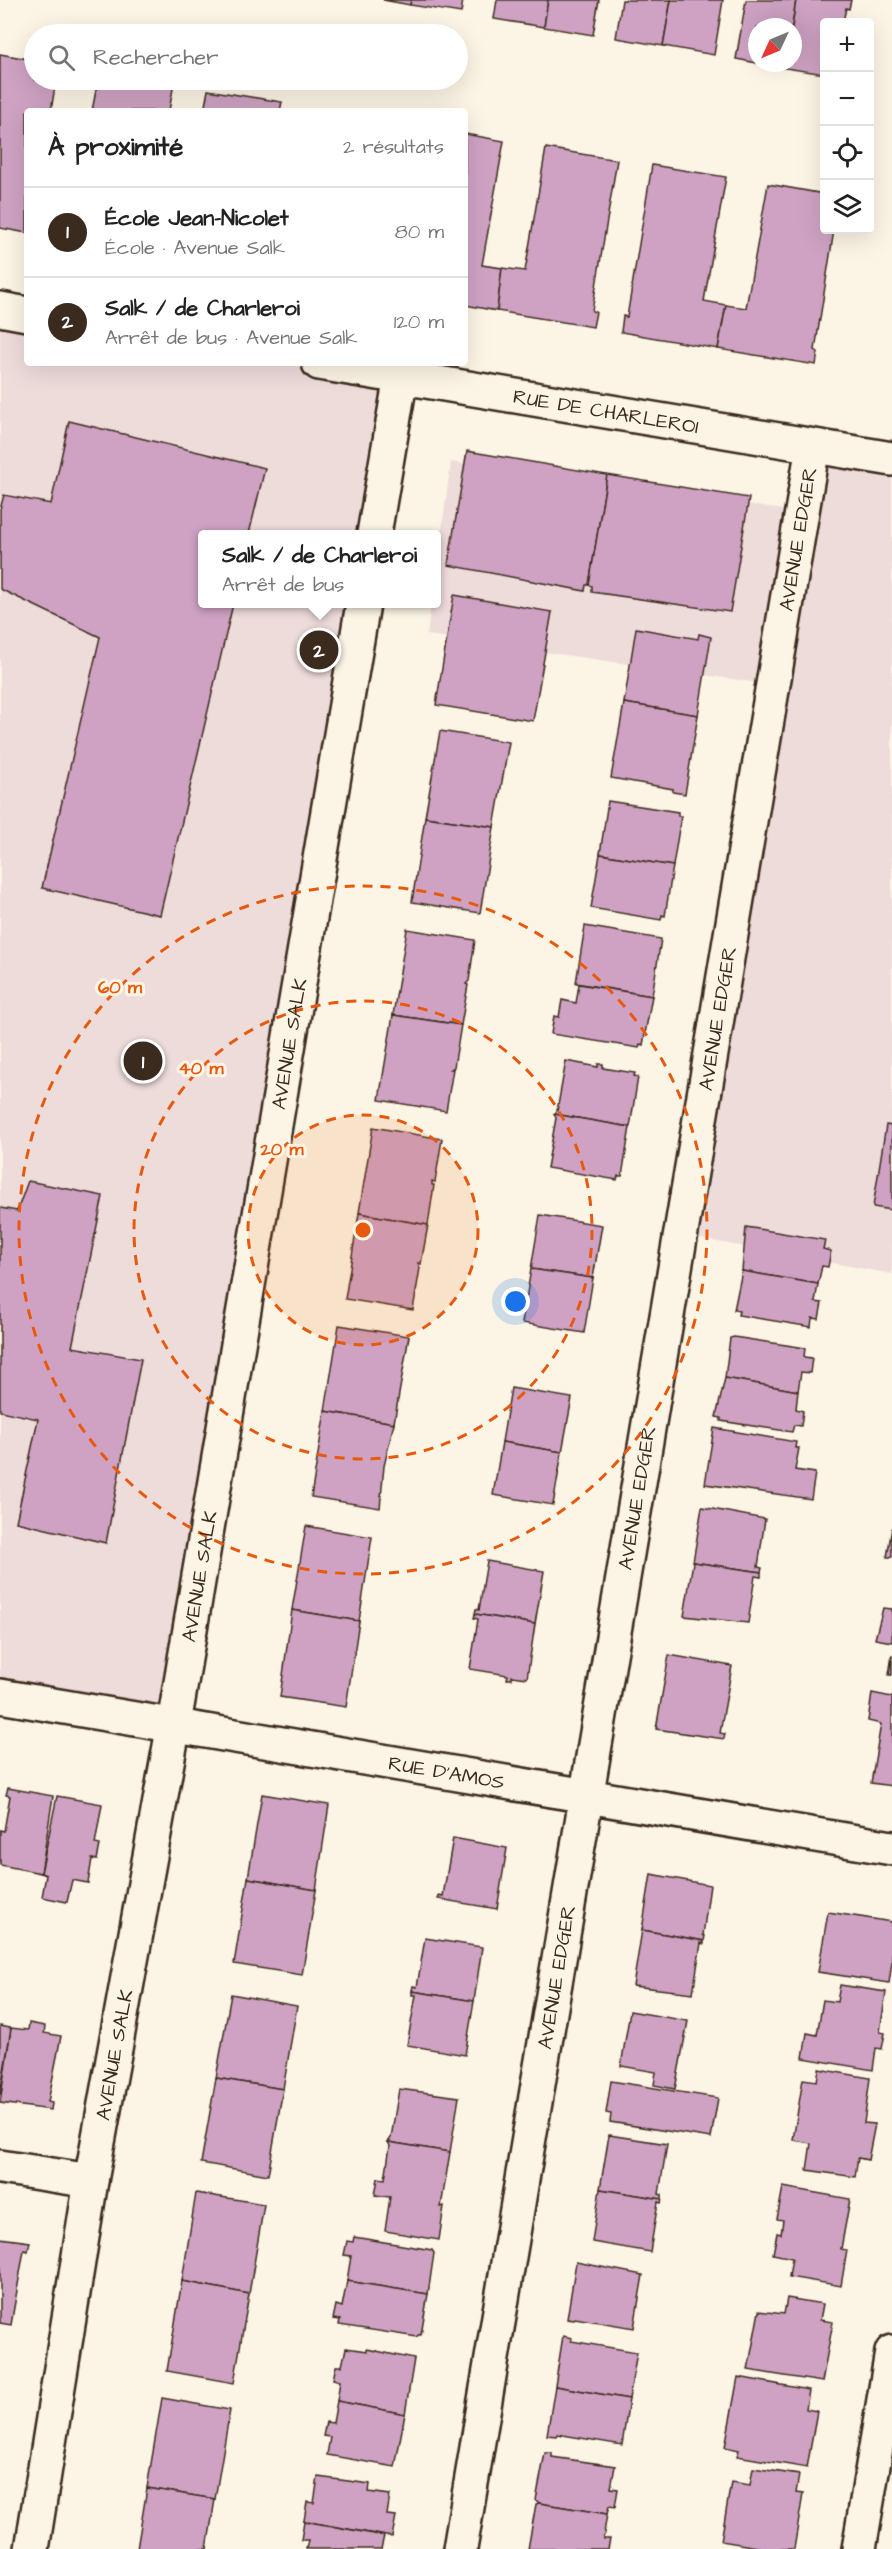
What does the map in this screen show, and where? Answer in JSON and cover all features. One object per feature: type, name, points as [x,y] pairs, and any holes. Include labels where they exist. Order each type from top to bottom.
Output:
[{"type":"street","points":[[0,309],[24,313]]},
{"type":"street","name":"RUE DE CHARLEROI","points":[[338,366],[892,459]]},
{"type":"street","points":[[375,530],[401,376]]},
{"type":"street","name":"AVENUE EDGER","points":[[460,2549],[813,446]]},
{"type":"street","name":"AVENUE SALK","points":[[32,2549],[91,2181],[174,1724],[362,608]]},
{"type":"street","name":"RUE D'AMOS","points":[[0,1696],[892,1848]]},
{"type":"street","points":[[0,2167],[91,2181]]},
{"type":"street","points":[[859,2549],[892,2352]]},
{"type":"shaded area","points":[[0,309],[24,313],[24,366],[338,366],[401,376],[375,530],[198,530],[198,608],[362,608],[174,1724],[0,1696]]},
{"type":"shaded area","points":[[813,446],[892,459],[892,1274],[680,1235],[772,685],[427,635],[430,608],[441,608],[441,535],[451,462],[798,512]]},
{"type":"building","points":[[383,0],[411,0],[410,5]]},
{"type":"building","points":[[411,0],[463,0],[461,13],[410,5]]},
{"type":"building","points":[[497,0],[548,0],[544,27],[494,19]]},
{"type":"building","points":[[548,0],[599,0],[593,35],[544,27]]},
{"type":"building","points":[[622,0],[671,0],[663,46],[616,38]]},
{"type":"building","points":[[671,0],[723,0],[714,55],[663,46]]},
{"type":"building","points":[[746,0],[796,0],[793,18],[748,18],[748,61],[736,59]]},
{"type":"building","points":[[796,0],[851,0],[844,18],[820,18],[820,73],[802,71],[802,18],[793,18]]},
{"type":"building","points":[[0,54],[24,58],[24,90],[54,90],[51,108],[24,108],[24,232],[0,228]]},
{"type":"building","points":[[96,90],[173,90],[170,108],[93,108]]},
{"type":"building","points":[[208,90],[282,102],[281,108],[205,108]]},
{"type":"building","points":[[468,135],[504,141],[482,265],[502,268],[497,311],[468,306]]},
{"type":"building","points":[[546,148],[617,160],[592,311],[596,312],[593,327],[497,311],[502,268],[525,271]]},
{"type":"building","points":[[652,165],[726,177],[704,301],[726,305],[718,349],[621,332],[623,316],[627,317]]},
{"type":"building","points":[[768,184],[820,193],[820,234],[833,234],[815,350],[818,352],[816,365],[718,349],[726,305],[746,308]]},
{"type":"building","points":[[69,421],[265,468],[250,530],[198,530],[198,608],[232,608],[160,915],[42,888],[100,637],[0,589],[0,509],[4,495],[51,504]]},
{"type":"building","points":[[467,451],[607,475],[589,585],[586,585],[585,591],[448,565]]},
{"type":"building","points":[[607,475],[749,498],[730,612],[592,592],[592,586],[589,585]]},
{"type":"building","points":[[454,595],[552,612],[533,721],[436,705]]},
{"type":"building","points":[[636,628],[698,639],[699,634],[711,637],[698,715],[624,703]]},
{"type":"building","points":[[624,703],[698,715],[685,794],[673,792],[673,789],[611,778]]},
{"type":"building","points":[[440,731],[509,742],[494,827],[425,817]]},
{"type":"building","points":[[608,801],[678,812],[678,816],[681,816],[673,866],[600,854]]},
{"type":"building","points":[[425,817],[494,827],[480,913],[412,902]]},
{"type":"building","points":[[600,854],[673,866],[665,916],[662,915],[661,920],[591,908]]},
{"type":"building","points":[[585,926],[661,939],[652,996],[576,983]]},
{"type":"building","points":[[407,929],[475,940],[461,1025],[393,1015]]},
{"type":"building","points":[[579,984],[652,996],[643,1045],[640,1044],[639,1048],[551,1034],[554,1016],[559,1017],[562,1000],[576,1003]]},
{"type":"building","points":[[393,1015],[461,1025],[454,1067],[451,1069],[453,1069],[446,1111],[379,1100]]},
{"type":"building","points":[[566,1061],[598,1067],[598,1064],[603,1064],[603,1068],[635,1073],[634,1076],[638,1077],[630,1127],[554,1114],[557,1111]]},
{"type":"building","points":[[554,1114],[630,1127],[622,1176],[618,1176],[617,1180],[547,1168],[556,1118]]},
{"type":"building","points":[[886,1125],[892,1126],[892,1210],[873,1207]]},
{"type":"building","points":[[373,1127],[442,1139],[435,1182],[432,1181],[434,1185],[428,1225],[359,1213]]},
{"type":"building","points":[[28,1181],[103,1196],[72,1347],[141,1359],[106,1543],[16,1522],[38,1419],[0,1411],[0,1208],[17,1211]]},
{"type":"building","points":[[359,1213],[428,1225],[421,1264],[418,1263],[420,1268],[413,1310],[345,1299]]},
{"type":"building","points":[[540,1215],[602,1225],[593,1278],[531,1269]]},
{"type":"building","points":[[746,1227],[825,1240],[823,1249],[831,1251],[828,1267],[822,1266],[818,1284],[742,1271]]},
{"type":"building","points":[[531,1269],[593,1278],[584,1333],[522,1323]]},
{"type":"building","points":[[742,1271],[818,1284],[815,1302],[822,1303],[819,1319],[812,1318],[811,1327],[738,1315],[739,1311],[734,1310]]},
{"type":"building","points":[[339,1325],[409,1336],[394,1423],[325,1411]]},
{"type":"building","points":[[730,1338],[805,1348],[804,1357],[812,1358],[810,1373],[801,1372],[798,1391],[725,1378]]},
{"type":"building","points":[[725,1378],[798,1391],[796,1409],[803,1411],[801,1426],[794,1425],[792,1432],[721,1421],[721,1418],[716,1417]]},
{"type":"building","points":[[511,1388],[572,1398],[562,1452],[502,1442]]},
{"type":"building","points":[[325,1411],[394,1423],[384,1466],[380,1508],[311,1497]]},
{"type":"building","points":[[714,1428],[796,1442],[795,1448],[799,1448],[795,1470],[815,1473],[811,1499],[705,1484]]},
{"type":"building","points":[[502,1442],[562,1452],[553,1505],[493,1495]]},
{"type":"building","points":[[702,1507],[765,1519],[758,1567],[762,1568],[761,1572],[693,1562]]},
{"type":"building","points":[[306,1526],[372,1537],[359,1621],[292,1610]]},
{"type":"building","points":[[892,1528],[892,1557],[887,1557]]},
{"type":"building","points":[[487,1561],[544,1571],[535,1624],[475,1614],[476,1609],[479,1610]]},
{"type":"building","points":[[693,1562],[761,1572],[761,1577],[755,1576],[748,1623],[684,1616]]},
{"type":"building","points":[[883,1608],[892,1609],[892,1642],[875,1639]]},
{"type":"building","points":[[292,1610],[359,1621],[346,1707],[280,1697]]},
{"type":"building","points":[[475,1614],[535,1624],[527,1678],[512,1676],[512,1679],[507,1679],[508,1675],[470,1669],[478,1619],[474,1618]]},
{"type":"building","points":[[669,1655],[732,1666],[720,1733],[725,1734],[724,1739],[656,1729]]},
{"type":"building","points":[[892,1655],[892,1675],[889,1675]]},
{"type":"building","points":[[872,1693],[892,1697],[892,1786],[871,1783],[881,1724],[868,1721]]},
{"type":"building","points":[[8,1788],[53,1796],[41,1873],[0,1865],[0,1830],[4,1831],[10,1796],[6,1795]]},
{"type":"building","points":[[262,1794],[329,1805],[316,1890],[248,1878]]},
{"type":"building","points":[[57,1796],[102,1804],[95,1844],[100,1845],[97,1860],[92,1859],[88,1883],[72,1880],[67,1902],[42,1897],[46,1875],[41,1873]]},
{"type":"building","points":[[453,1838],[507,1848],[497,1909],[438,1899],[439,1895],[443,1896]]},
{"type":"building","points":[[651,1874],[710,1885],[704,1941],[642,1930]]},
{"type":"building","points":[[248,1878],[316,1890],[302,1975],[234,1964]]},
{"type":"building","points":[[828,1912],[892,1922],[892,1962],[889,1983],[818,1972]]},
{"type":"building","points":[[642,1930],[704,1941],[704,1944],[701,1943],[693,1993],[633,1986]]},
{"type":"building","points":[[425,1938],[482,1947],[474,2001],[412,1991],[413,1986],[417,1987]]},
{"type":"building","points":[[840,1985],[886,1992],[880,2032],[885,2033],[882,2049],[876,2048],[873,2070],[803,2058],[807,2033],[817,2035],[823,2000],[837,2002]]},
{"type":"building","points":[[412,1991],[474,2001],[465,2055],[407,2045],[416,1995],[412,1995]]},
{"type":"building","points":[[231,1994],[297,2006],[283,2089],[216,2078]]},
{"type":"building","points":[[630,2011],[688,2021],[675,2089],[654,2085],[656,2072],[621,2066]]},
{"type":"building","points":[[29,2023],[45,2026],[44,2033],[61,2036],[48,2102],[52,2103],[51,2110],[0,2103],[11,2028],[28,2030]]},
{"type":"building","points":[[0,2026],[11,2028],[0,2095]]},
{"type":"building","points":[[819,2069],[870,2078],[864,2123],[875,2124],[868,2160],[858,2158],[855,2177],[807,2170],[811,2143],[793,2140],[803,2079],[817,2081]]},
{"type":"building","points":[[216,2078],[283,2089],[268,2175],[201,2163]]},
{"type":"building","points":[[611,2081],[718,2098],[711,2138],[610,2122],[611,2114],[606,2113]]},
{"type":"building","points":[[399,2089],[459,2097],[450,2152],[388,2142],[391,2138]]},
{"type":"building","points":[[609,2135],[667,2144],[659,2194],[662,2195],[662,2199],[600,2189]]},
{"type":"building","points":[[388,2142],[450,2152],[441,2207],[444,2206],[439,2240],[385,2231],[390,2197],[375,2195],[378,2178],[385,2179],[390,2146]]},
{"type":"building","points":[[783,2187],[850,2199],[841,2249],[847,2250],[841,2286],[789,2277],[792,2258],[773,2254],[777,2233],[781,2234],[783,2220],[777,2219]]},
{"type":"building","points":[[600,2189],[662,2199],[661,2203],[658,2202],[650,2252],[592,2242]]},
{"type":"building","points":[[196,2193],[264,2204],[249,2294],[182,2281]]},
{"type":"building","points":[[354,2237],[432,2250],[434,2253],[428,2294],[347,2281],[351,2256],[344,2255],[347,2241],[353,2242]]},
{"type":"building","points":[[0,2238],[30,2242],[28,2251],[24,2250],[11,2325],[0,2323]]},
{"type":"building","points":[[576,2262],[643,2275],[634,2328],[575,2318],[574,2320],[567,2319]]},
{"type":"building","points":[[182,2281],[249,2294],[234,2383],[167,2371]]},
{"type":"building","points":[[347,2281],[428,2294],[421,2335],[417,2337],[339,2325],[340,2320],[333,2319],[336,2305],[342,2307]]},
{"type":"building","points":[[787,2298],[823,2304],[820,2320],[833,2322],[822,2382],[748,2370],[759,2311],[784,2314]]},
{"type":"building","points":[[563,2336],[572,2338],[571,2341],[637,2352],[629,2399],[555,2386]]},
{"type":"building","points":[[346,2348],[367,2351],[367,2349],[414,2359],[405,2414],[337,2401],[340,2381],[333,2379],[336,2366],[342,2366]]},
{"type":"building","points":[[738,2377],[809,2390],[806,2409],[817,2411],[807,2468],[737,2456],[739,2450],[725,2447]]},
{"type":"building","points":[[555,2386],[629,2399],[622,2445],[557,2434],[556,2436],[547,2435]]},
{"type":"building","points":[[162,2398],[230,2410],[215,2499],[147,2488]]},
{"type":"building","points":[[337,2401],[405,2414],[395,2467],[327,2455],[330,2437],[323,2436],[326,2422],[333,2423]]},
{"type":"building","points":[[545,2453],[552,2453],[552,2457],[615,2466],[611,2488],[618,2489],[615,2507],[609,2506],[607,2514],[539,2503],[536,2500]]},
{"type":"building","points":[[753,2468],[799,2475],[796,2493],[803,2494],[794,2549],[769,2549],[721,2541],[731,2482],[750,2485]]},
{"type":"building","points":[[318,2477],[370,2484],[369,2492],[390,2495],[387,2515],[396,2516],[392,2537],[304,2521],[307,2502],[314,2503]]},
{"type":"building","points":[[147,2488],[215,2499],[207,2549],[137,2549]]},
{"type":"building","points":[[536,2504],[607,2514],[603,2539],[610,2539],[608,2549],[528,2549]]},
{"type":"building","points":[[304,2521],[384,2536],[381,2549],[306,2549],[308,2540],[301,2540]]},
{"type":"place","name":"Salk / de Charleroi","points":[[319,650]]},
{"type":"place","name":"École Jean-Nicolet","points":[[143,1061]]}]
